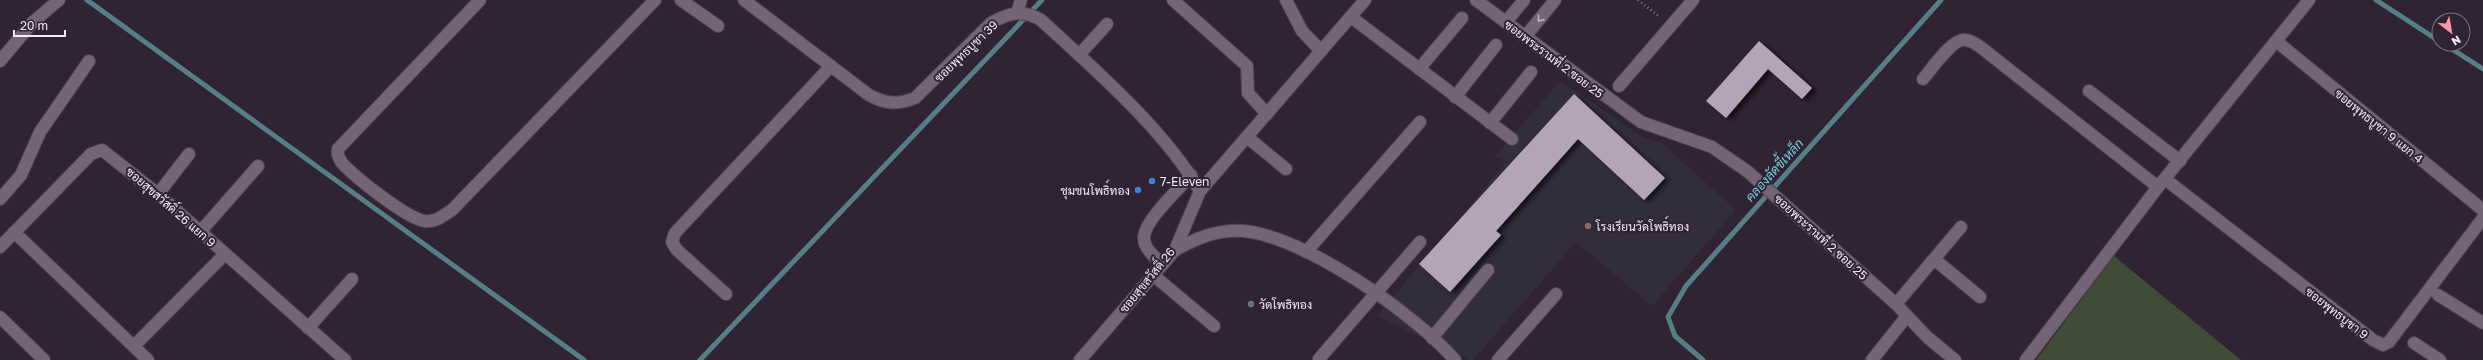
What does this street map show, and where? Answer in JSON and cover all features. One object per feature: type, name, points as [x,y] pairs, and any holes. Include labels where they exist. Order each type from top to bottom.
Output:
[{"type":"street","points":[[0,61],[33,22],[59,0]]},
{"type":"street","points":[[480,0],[338,149],[338,156],[342,162],[391,203],[413,217],[426,221],[440,218],[452,210],[655,0]]},
{"type":"street","points":[[681,0],[718,26]]},
{"type":"street","name":"ซอยพุทธบูชา 39","points":[[744,0],[869,96],[884,103],[901,104],[915,98],[929,87],[991,23],[1003,17],[1017,13]]},
{"type":"street","points":[[1021,0],[1017,13],[1031,14],[1041,20],[1122,96],[1191,175],[1200,191],[1365,0]]},
{"type":"street","points":[[1173,0],[1247,66],[1248,92],[1267,114]]},
{"type":"street","points":[[1286,0],[1302,31],[1321,51]]},
{"type":"street","name":"ซอยพระรามที่ 2 ซอย 25","points":[[1476,0],[1524,37],[1641,122],[1712,148],[1747,171],[1896,304],[1927,336],[1955,360]]},
{"type":"street","points":[[1506,22],[1524,0]]},
{"type":"street","points":[[1524,37],[1555,0]]},
{"type":"street","points":[[1619,86],[1693,0]]},
{"type":"street","points":[[2026,360],[2161,183],[2309,0]]},
{"type":"street","points":[[1350,16],[1512,139]]},
{"type":"street","points":[[1419,69],[1462,18]]},
{"type":"street","points":[[1079,55],[1107,24]]},
{"type":"street","points":[[1923,79],[1955,42],[1965,40],[1972,42],[2161,183]]},
{"type":"street","name":"ซอยพุทธบูชา 9 แยก 4","points":[[2276,41],[2483,210]]},
{"type":"street","points":[[1455,97],[1496,45]]},
{"type":"street","points":[[0,200],[21,175],[40,132],[89,61]]},
{"type":"street","points":[[726,294],[677,250],[672,242],[675,233],[830,66]]},
{"type":"street","points":[[1490,123],[1531,72]]},
{"type":"street","points":[[2089,91],[2180,161]]},
{"type":"street","points":[[1306,252],[1420,122]]},
{"type":"street","points":[[1247,138],[1286,169]]},
{"type":"street","name":"ซอยสุขสวัสดิ์ 26 แยก 9","points":[[0,247],[97,151],[106,152],[158,194],[224,255],[345,360]]},
{"type":"street","points":[[158,194],[189,154]]},
{"type":"street","points":[[200,232],[258,166]]},
{"type":"street","points":[[1163,264],[1148,249],[1144,239],[1146,227],[1191,175]]},
{"type":"street","name":"ซอยพุทธบูชา 9","points":[[2161,183],[2373,340],[2383,345],[2389,342],[2483,218]]},
{"type":"street","name":"ซอยสุขสวัสดิ์ 26","points":[[1080,360],[1175,250],[1200,191]]},
{"type":"street","points":[[1896,304],[1961,227]]},
{"type":"street","points":[[1175,250],[1202,236],[1219,232],[1245,231],[1306,252],[1326,261],[1377,294],[1432,338],[1455,360]]},
{"type":"street","points":[[14,232],[148,360]]},
{"type":"street","points":[[1319,359],[1377,294],[1420,242]]},
{"type":"street","points":[[134,346],[224,255]]},
{"type":"street","points":[[1934,259],[1980,297]]},
{"type":"street","points":[[1432,338],[1488,270]]},
{"type":"street","points":[[1153,274],[1214,326]]},
{"type":"street","points":[[308,328],[352,279]]},
{"type":"street","points":[[1498,360],[1556,294]]},
{"type":"street","points":[[2438,295],[2483,323]]},
{"type":"street","points":[[1872,360],[1907,316]]},
{"type":"street","points":[[0,317],[44,360]]},
{"type":"street","points":[[2414,342],[2440,360]]},
{"type":"path","points":[[1638,0],[1671,26]]},
{"type":"shaded area","name":"โรงเรียนวัดโพธิ์ทอง","points":[[1560,81],[1643,137],[1662,143],[1736,210],[1652,306],[1576,242],[1473,360],[1469,360],[1377,316],[1506,162],[1495,156]]},
{"type":"green space","points":[[2114,256],[2241,360],[2036,360]]},
{"type":"building","points":[[1759,41],[1812,88],[1802,99],[1768,69],[1726,118],[1706,101]]},
{"type":"building","points":[[1574,94],[1665,178],[1644,200],[1578,139],[1496,231],[1501,235],[1450,292],[1419,264]]},
{"type":"waterway","points":[[87,0],[584,360]]},
{"type":"waterway","points":[[700,360],[1042,0]]},
{"type":"waterway","name":"คลองลัดขี้เหล็ก","points":[[1703,360],[1675,336],[1668,317],[1686,286],[1941,0]]},
{"type":"waterway","points":[[2376,0],[2431,36]]},
{"type":"waterway","points":[[2456,52],[2483,69]]},
{"type":"place","name":"7-Eleven","points":[[1152,181]]},
{"type":"place","name":"ชุมชนโพธิ์ทอง","points":[[1138,190]]},
{"type":"place","name":"โรงเรียนวัดโพธิ์ทอง","points":[[1588,226]]},
{"type":"place","name":"วัดโพธิทอง","points":[[1251,304]]}]
